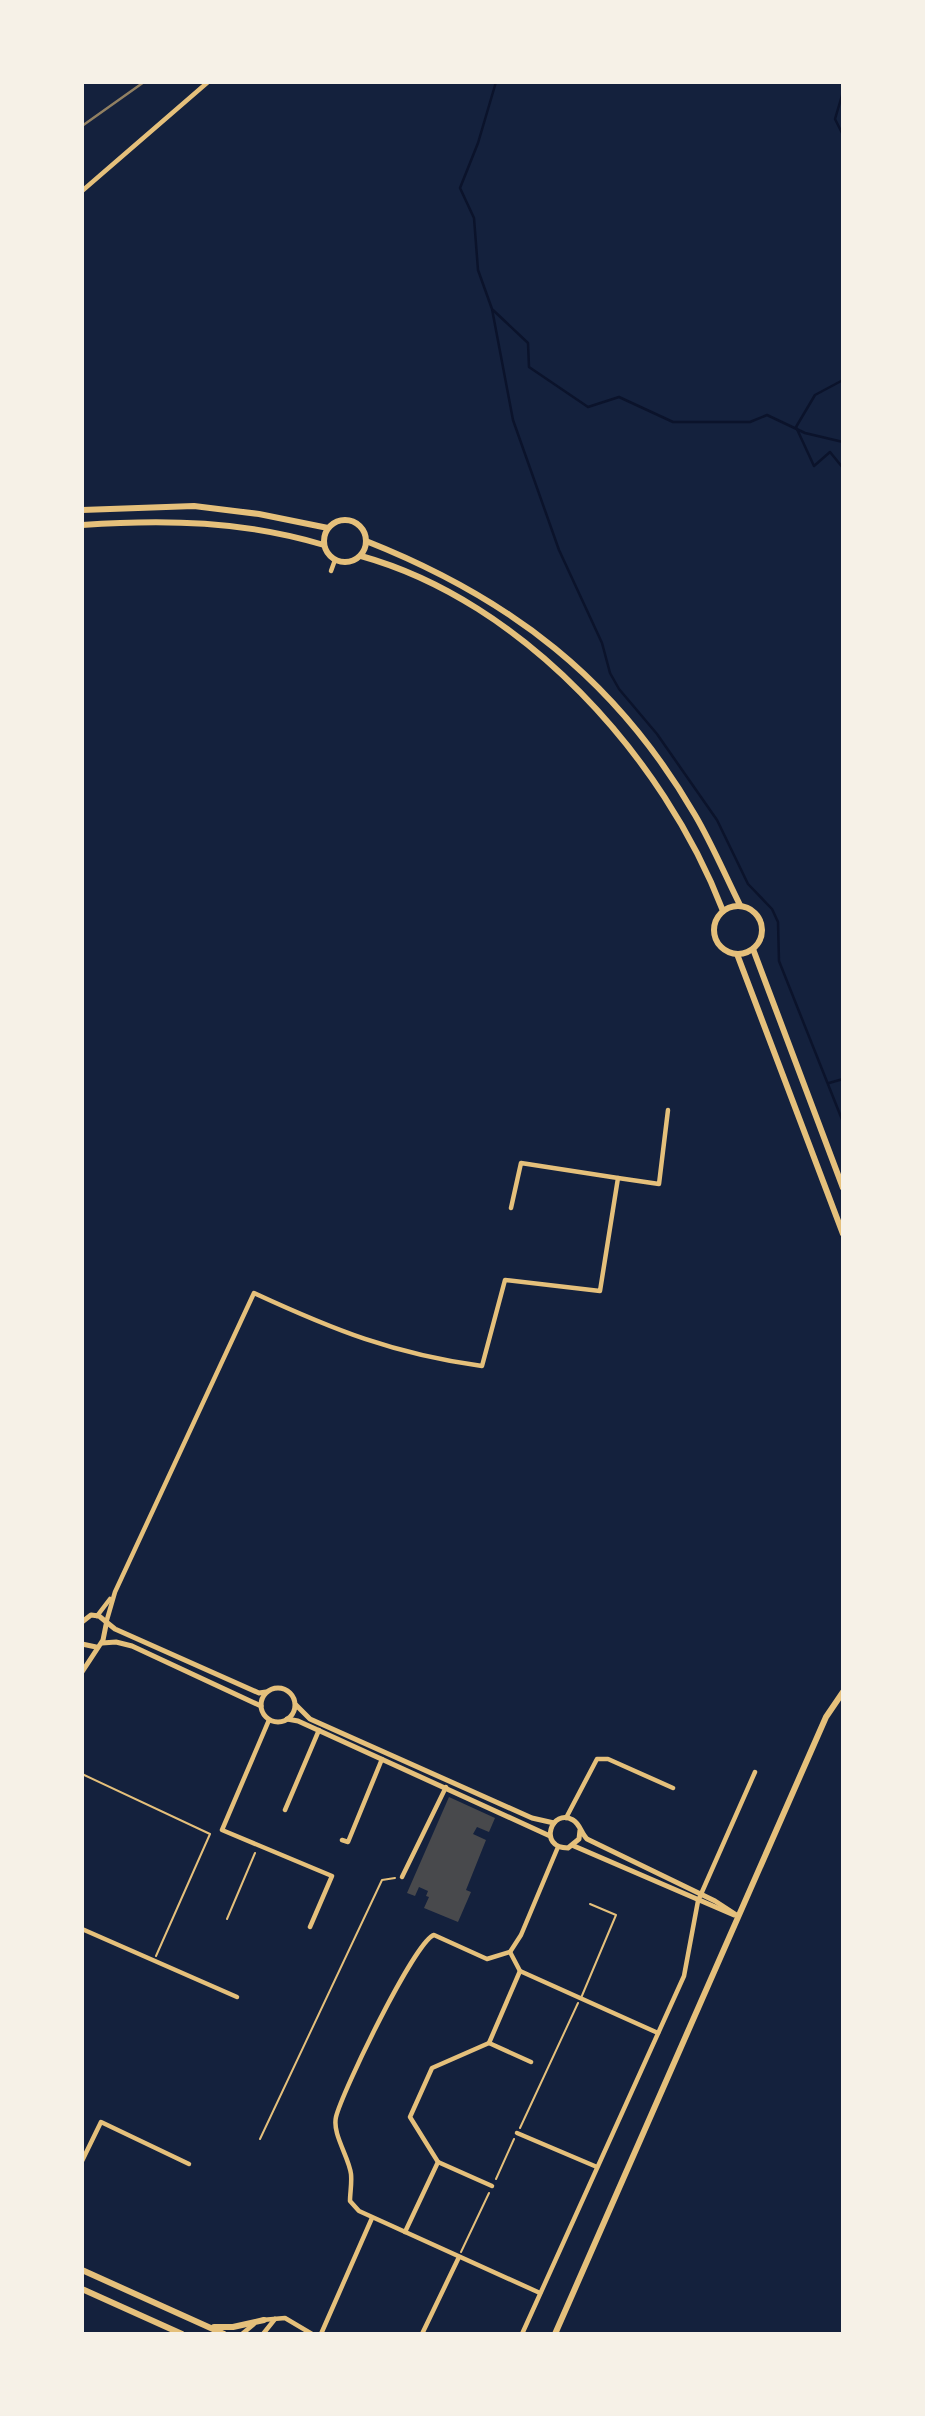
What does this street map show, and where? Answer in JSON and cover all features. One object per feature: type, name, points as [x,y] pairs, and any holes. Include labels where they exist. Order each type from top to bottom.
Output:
[{"type":"main road","points":[[82,510],[194,506],[250,512],[328,528]]},
{"type":"main road","points":[[324,545],[328,528],[334,523],[349,520],[362,528],[366,541],[361,556]]},
{"type":"main road","points":[[82,525],[155,521],[217,523],[281,532],[324,545],[335,560],[349,562],[361,556],[391,566],[460,600],[522,641],[578,690],[618,734],[658,785],[698,851],[723,911]]},
{"type":"main road","points":[[366,541],[421,563],[468,587],[531,629],[588,678],[630,723],[671,776],[712,844],[740,905],[755,912],[762,927],[762,935],[753,948],[737,954],[724,949],[715,937],[715,923],[723,911],[740,905]]},
{"type":"main road","points":[[753,948],[843,1188]]},
{"type":"main road","points":[[737,954],[843,1234]]},
{"type":"main road","points":[[555,2334],[827,1717],[843,1692]]},
{"type":"main road","points":[[82,2270],[224,2334]]},
{"type":"main road","points":[[82,2289],[182,2334]]},
{"type":"main road","points":[[203,2325],[226,2328],[264,2320]]},
{"type":"street","points":[[82,191],[208,82]]},
{"type":"street","points":[[331,570],[335,560]]},
{"type":"street","points":[[511,1208],[521,1163],[659,1184],[668,1110]]},
{"type":"street","points":[[82,1672],[100,1645],[115,1592],[254,1293],[343,1334],[426,1358],[482,1366],[505,1280],[600,1291],[618,1178]]},
{"type":"street","points":[[97,1616],[115,1592]]},
{"type":"street","points":[[82,1622],[87,1617],[97,1616],[106,1624],[259,1693],[283,1688],[292,1694],[296,1705],[310,1719],[532,1818],[554,1823],[566,1818],[597,1759],[608,1759],[673,1788]]},
{"type":"street","points":[[82,1644],[91,1648],[116,1642],[132,1646],[261,1706],[270,1720],[278,1722],[288,1719],[319,1730],[550,1836],[558,1847]]},
{"type":"street","points":[[261,1706],[266,1692]]},
{"type":"street","points":[[288,1719],[296,1705]]},
{"type":"street","points":[[270,1720],[222,1830],[332,1877],[310,1927]]},
{"type":"street","points":[[285,1810],[319,1730]]},
{"type":"street","points":[[342,1839],[348,1842],[382,1759]]},
{"type":"street","points":[[522,2334],[684,1976],[698,1901],[755,1772]]},
{"type":"street","points":[[402,1877],[446,1787]]},
{"type":"street","points":[[566,1818],[575,1821],[587,1839],[701,1894],[738,1916]]},
{"type":"street","points":[[550,1836],[554,1823]]},
{"type":"street","points":[[574,1846],[579,1839],[580,1830]]},
{"type":"street","points":[[558,1847],[574,1846],[738,1916]]},
{"type":"street","points":[[540,2293],[359,2211],[349,2201],[351,2174],[335,2120],[391,1995],[409,1971],[425,1940],[434,1935],[486,1959],[510,1952],[521,1935],[558,1847]]},
{"type":"street","points":[[82,1929],[237,1997]]},
{"type":"street","points":[[510,1952],[520,1971],[658,2033]]},
{"type":"street","points":[[492,2186],[438,2162],[410,2117],[432,2068],[489,2043],[520,1971]]},
{"type":"street","points":[[489,2043],[531,2062]]},
{"type":"street","points":[[82,2161],[101,2122],[189,2164]]},
{"type":"street","points":[[517,2133],[597,2167]]},
{"type":"street","points":[[405,2232],[438,2162]]},
{"type":"street","points":[[321,2334],[372,2218]]},
{"type":"street","points":[[422,2334],[459,2257]]},
{"type":"street","points":[[263,2334],[270,2322],[279,2317]]},
{"type":"street","points":[[242,2334],[264,2320],[279,2317],[290,2320],[312,2334]]},
{"type":"lane","points":[[580,1999],[615,1915],[590,1905]]},
{"type":"path","points":[[82,1773],[210,1834],[154,1960]]},
{"type":"path","points":[[227,1919],[258,1846]]},
{"type":"path","points":[[260,2139],[382,1880],[402,1877]]},
{"type":"building","points":[[449,1797],[495,1818],[489,1832],[477,1827],[473,1834],[486,1840],[466,1890],[471,1892],[458,1922],[424,1908],[429,1897],[426,1896],[428,1891],[419,1887],[415,1896],[407,1893]]},
{"type":"waterway","points":[[496,82],[478,143],[460,188],[474,218],[478,270],[492,309],[513,420],[559,550],[602,643],[610,673],[619,689],[657,734],[717,820],[748,884],[772,909],[778,922],[779,961],[843,1122]]},
{"type":"waterway","points":[[843,92],[835,119],[843,135]]},
{"type":"waterway","points":[[493,310],[528,343],[529,367],[588,407],[619,397],[673,422],[750,422],[767,415],[805,433],[843,442]]},
{"type":"waterway","points":[[843,380],[815,395],[796,427],[814,466],[830,452],[843,468]]},
{"type":"waterway","points":[[829,1083],[843,1079]]},
{"type":"railway","points":[[82,126],[144,82]]}]
